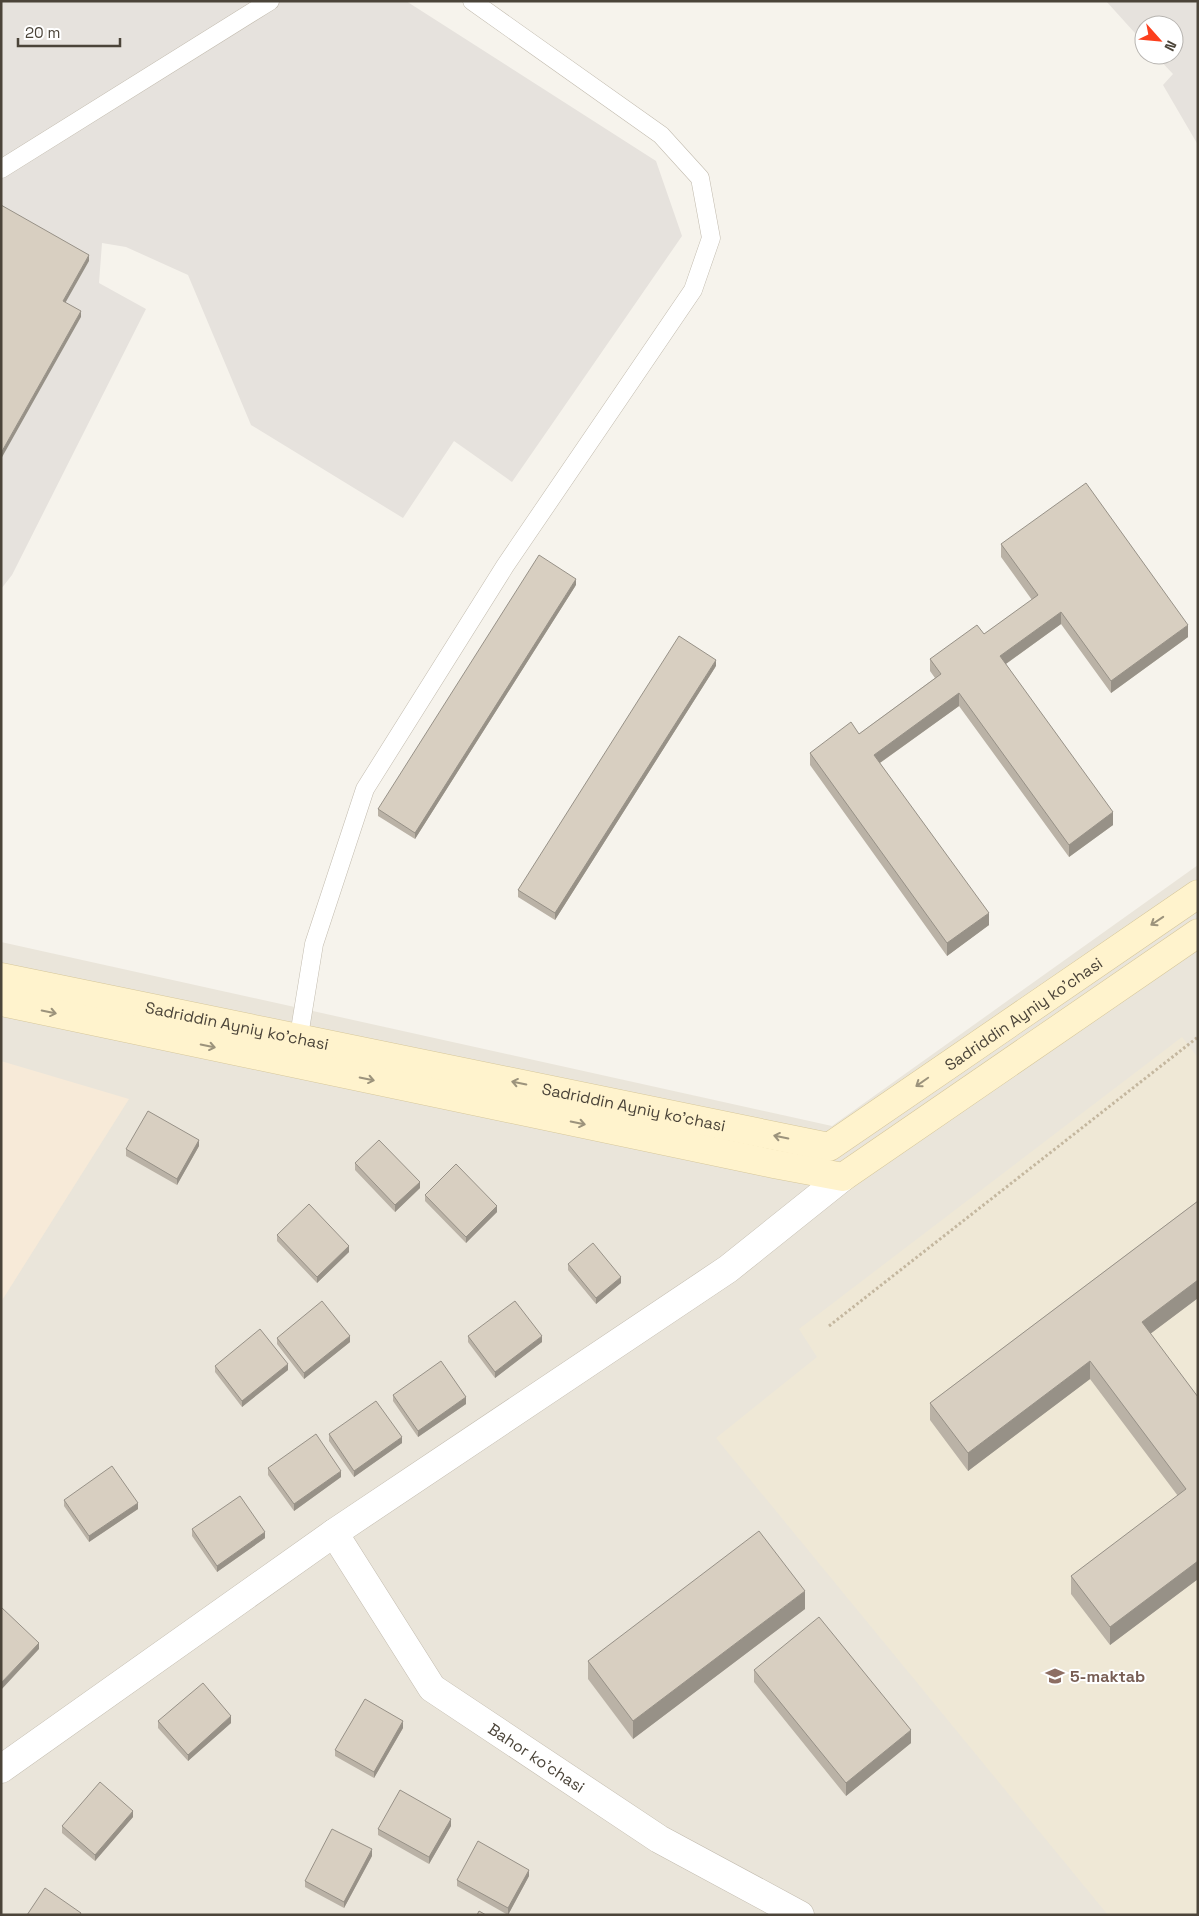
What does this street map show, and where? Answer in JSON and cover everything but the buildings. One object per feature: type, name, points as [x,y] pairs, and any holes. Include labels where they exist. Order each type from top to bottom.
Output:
[{"type":"main road","name":"Sadriddin Ayniy ko'chasi","points":[[1,1002],[297,1051],[829,1147],[1014,1018],[1198,894]]},
{"type":"main road","name":"Sadriddin Ayniy ko'chasi","points":[[1,977],[297,1051],[774,1164],[844,1177],[1198,933]]},
{"type":"main road","points":[[829,1147],[844,1177]]},
{"type":"street","points":[[1,1769],[334,1533],[728,1269],[844,1177]]},
{"type":"street","name":"Bahor ko'chasi","points":[[334,1533],[432,1688],[659,1840],[800,1915]]},
{"type":"lane","points":[[1,169],[270,1]]},
{"type":"lane","points":[[297,1051],[314,944],[365,789],[505,566],[693,290],[711,238],[700,178],[661,135],[472,1]]},
{"type":"path","points":[[829,1326],[1198,1037]]},
{"type":"shaded area","points":[[1,1],[406,1],[656,161],[682,236],[512,482],[454,441],[403,518],[251,425],[188,275],[126,247],[102,243],[99,283],[146,309],[12,575],[1,589]]},
{"type":"shaded area","points":[[1106,1],[1198,1],[1198,145],[1163,85],[1173,74],[1164,65],[1184,65],[1184,15],[1134,15],[1134,32]]},
{"type":"shaded area","points":[[1198,865],[1198,1915],[1,1915],[1,942],[832,1126]]},
{"type":"shaded area","name":"5-maktab","points":[[1182,1037],[1198,1058],[1198,1915],[1108,1915],[716,1438],[817,1357],[799,1329]]},
{"type":"shaded area","points":[[1,1061],[129,1099],[1,1302]]},
{"type":"place","name":"5-maktab","points":[[1055,1676]]}]
